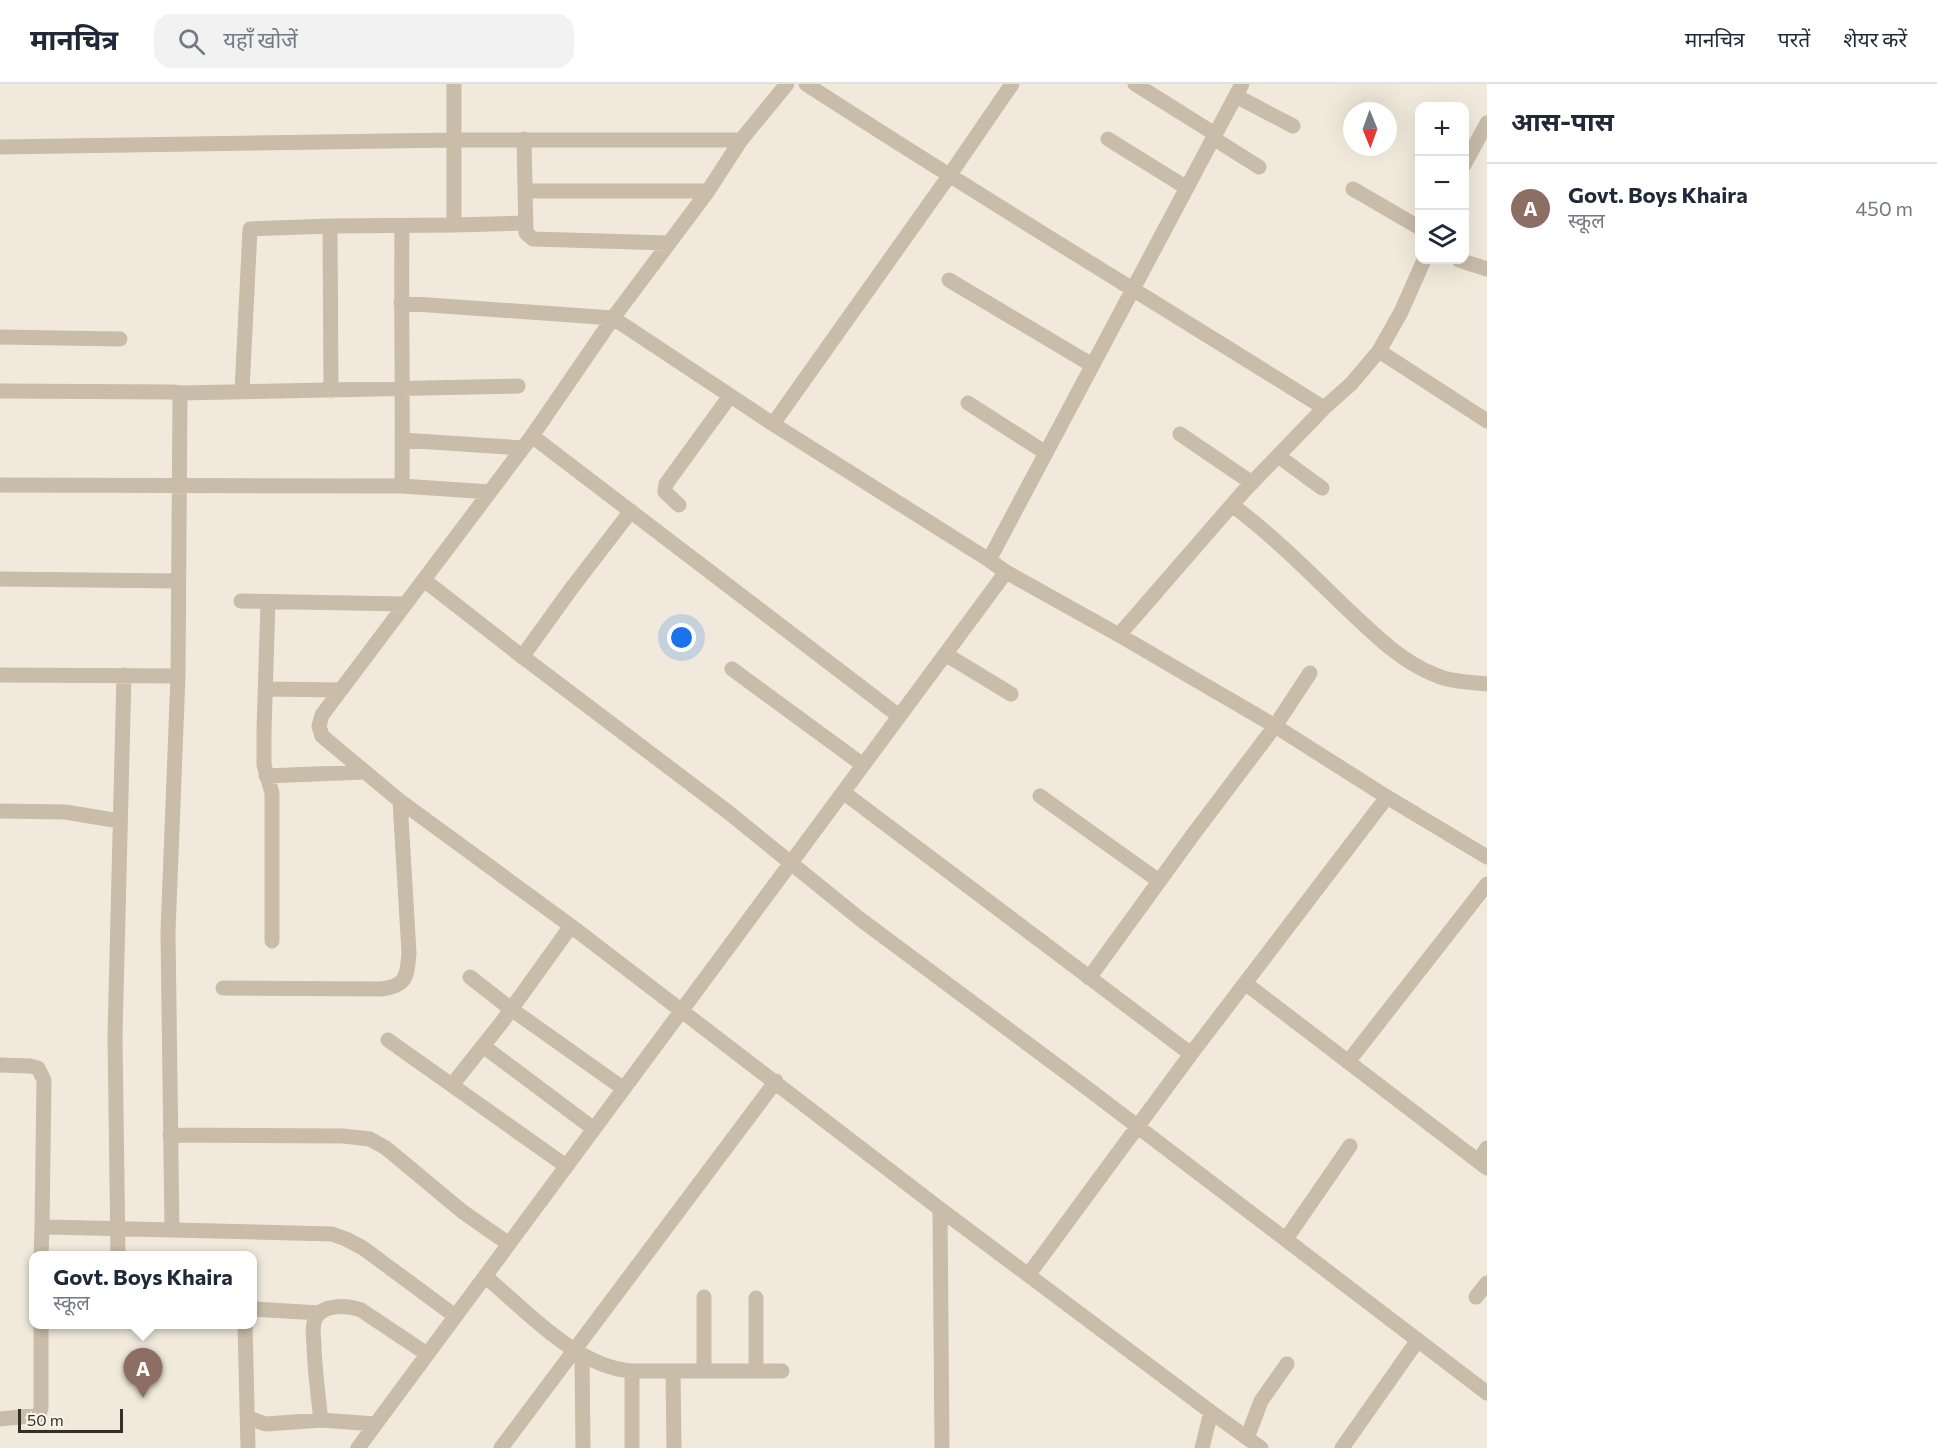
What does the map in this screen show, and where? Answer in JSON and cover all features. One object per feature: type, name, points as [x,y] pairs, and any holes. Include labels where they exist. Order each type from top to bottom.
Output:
[{"type":"street","points":[[454,84],[454,225]]},
{"type":"street","points":[[787,84],[741,140],[708,191],[613,318],[528,442],[322,715],[319,726],[322,736],[400,801],[571,926],[940,1209],[1256,1445],[1261,1401],[1287,1364]]},
{"type":"street","points":[[806,84],[949,177],[1324,408]]},
{"type":"street","points":[[773,424],[949,177],[1012,84]]},
{"type":"street","points":[[1135,84],[1259,167]]},
{"type":"street","points":[[989,560],[1239,90],[1293,126]]},
{"type":"street","points":[[1469,156],[1487,123]]},
{"type":"street","points":[[524,139],[526,233],[533,239],[669,243]]},
{"type":"street","points":[[0,147],[524,139],[741,140]]},
{"type":"street","points":[[1108,139],[1187,188]]},
{"type":"street","points":[[1353,189],[1415,226]]},
{"type":"street","points":[[525,191],[708,191]]},
{"type":"street","points":[[242,391],[249,230],[330,226],[526,223]]},
{"type":"street","points":[[330,226],[331,391]]},
{"type":"street","points":[[402,226],[402,486]]},
{"type":"street","points":[[1469,263],[1487,268]]},
{"type":"street","points":[[1119,635],[1252,483],[1324,408],[1351,384],[1379,351],[1401,312],[1422,264]]},
{"type":"street","points":[[949,280],[1092,365]]},
{"type":"street","points":[[401,303],[613,318],[773,424],[1006,572],[1275,726],[1487,857]]},
{"type":"street","points":[[0,337],[120,339]]},
{"type":"street","points":[[1379,351],[1487,421]]},
{"type":"street","points":[[0,391],[180,393],[518,386]]},
{"type":"street","points":[[172,1230],[168,932],[178,676],[180,393]]},
{"type":"street","points":[[679,505],[665,492],[666,484],[730,396]]},
{"type":"street","points":[[968,403],[1046,453]]},
{"type":"street","points":[[1180,435],[1252,483]]},
{"type":"street","points":[[402,440],[528,442],[631,511],[899,716]]},
{"type":"street","points":[[1278,456],[1322,488]]},
{"type":"street","points":[[0,485],[402,486],[490,492]]},
{"type":"street","points":[[1232,505],[1401,657],[1431,674],[1448,680],[1487,684]]},
{"type":"street","points":[[522,657],[631,511]]},
{"type":"street","points":[[358,1448],[1006,572]]},
{"type":"street","points":[[0,579],[178,581]]},
{"type":"street","points":[[424,579],[522,657],[728,812],[790,864],[1487,1393]]},
{"type":"street","points":[[241,602],[405,604]]},
{"type":"street","points":[[268,602],[264,730],[266,776],[272,793],[272,941]]},
{"type":"street","points":[[945,654],[1011,694]]},
{"type":"street","points":[[732,669],[863,765]]},
{"type":"street","points":[[1089,978],[1275,726],[1310,673]]},
{"type":"street","points":[[0,675],[178,676]]},
{"type":"street","points":[[118,1251],[115,1036],[124,675]]},
{"type":"street","points":[[265,689],[341,690]]},
{"type":"street","points":[[266,776],[365,772]]},
{"type":"street","points":[[843,792],[1191,1054]]},
{"type":"street","points":[[1040,796],[1159,881]]},
{"type":"street","points":[[1029,1274],[1191,1054],[1387,797]]},
{"type":"street","points":[[223,988],[381,989],[394,987],[404,981],[408,970],[409,953],[400,801]]},
{"type":"street","points":[[0,812],[65,812],[120,821]]},
{"type":"street","points":[[1348,1062],[1487,884]]},
{"type":"street","points":[[452,1085],[571,926]]},
{"type":"street","points":[[470,977],[624,1089]]},
{"type":"street","points":[[1245,983],[1348,1062],[1484,1159]]},
{"type":"street","points":[[388,1040],[566,1166]]},
{"type":"street","points":[[483,1046],[594,1129]]},
{"type":"street","points":[[0,1065],[38,1068],[44,1080],[40,1251]]},
{"type":"street","points":[[501,1448],[578,1353],[776,1082]]},
{"type":"street","points":[[170,1135],[343,1136],[370,1139],[386,1148],[463,1212],[509,1244]]},
{"type":"street","points":[[1286,1239],[1350,1146]]},
{"type":"street","points":[[940,1209],[942,1448]]},
{"type":"street","points":[[42,1228],[332,1234],[346,1239],[380,1260],[455,1316]]},
{"type":"street","points":[[485,1276],[578,1353],[600,1365],[632,1371],[782,1371]]},
{"type":"street","points":[[1476,1297],[1487,1283]]},
{"type":"street","points":[[704,1298],[704,1371]]},
{"type":"street","points":[[756,1298],[756,1371]]},
{"type":"street","points":[[321,1420],[314,1333],[314,1322],[320,1313],[330,1308],[343,1306],[361,1310],[427,1354]]},
{"type":"street","points":[[257,1309],[320,1313]]},
{"type":"street","points":[[0,1419],[39,1415],[41,1408],[41,1329]]},
{"type":"street","points":[[245,1329],[248,1448]]},
{"type":"street","points":[[1342,1448],[1418,1340]]},
{"type":"street","points":[[578,1353],[583,1448]]},
{"type":"street","points":[[632,1371],[632,1448]]},
{"type":"street","points":[[673,1371],[674,1448]]},
{"type":"street","points":[[1202,1448],[1211,1412]]},
{"type":"street","points":[[248,1418],[266,1424],[321,1420],[375,1424]]},
{"type":"place","name":"Govt. Boys Khaira","points":[[143,1398]]}]
